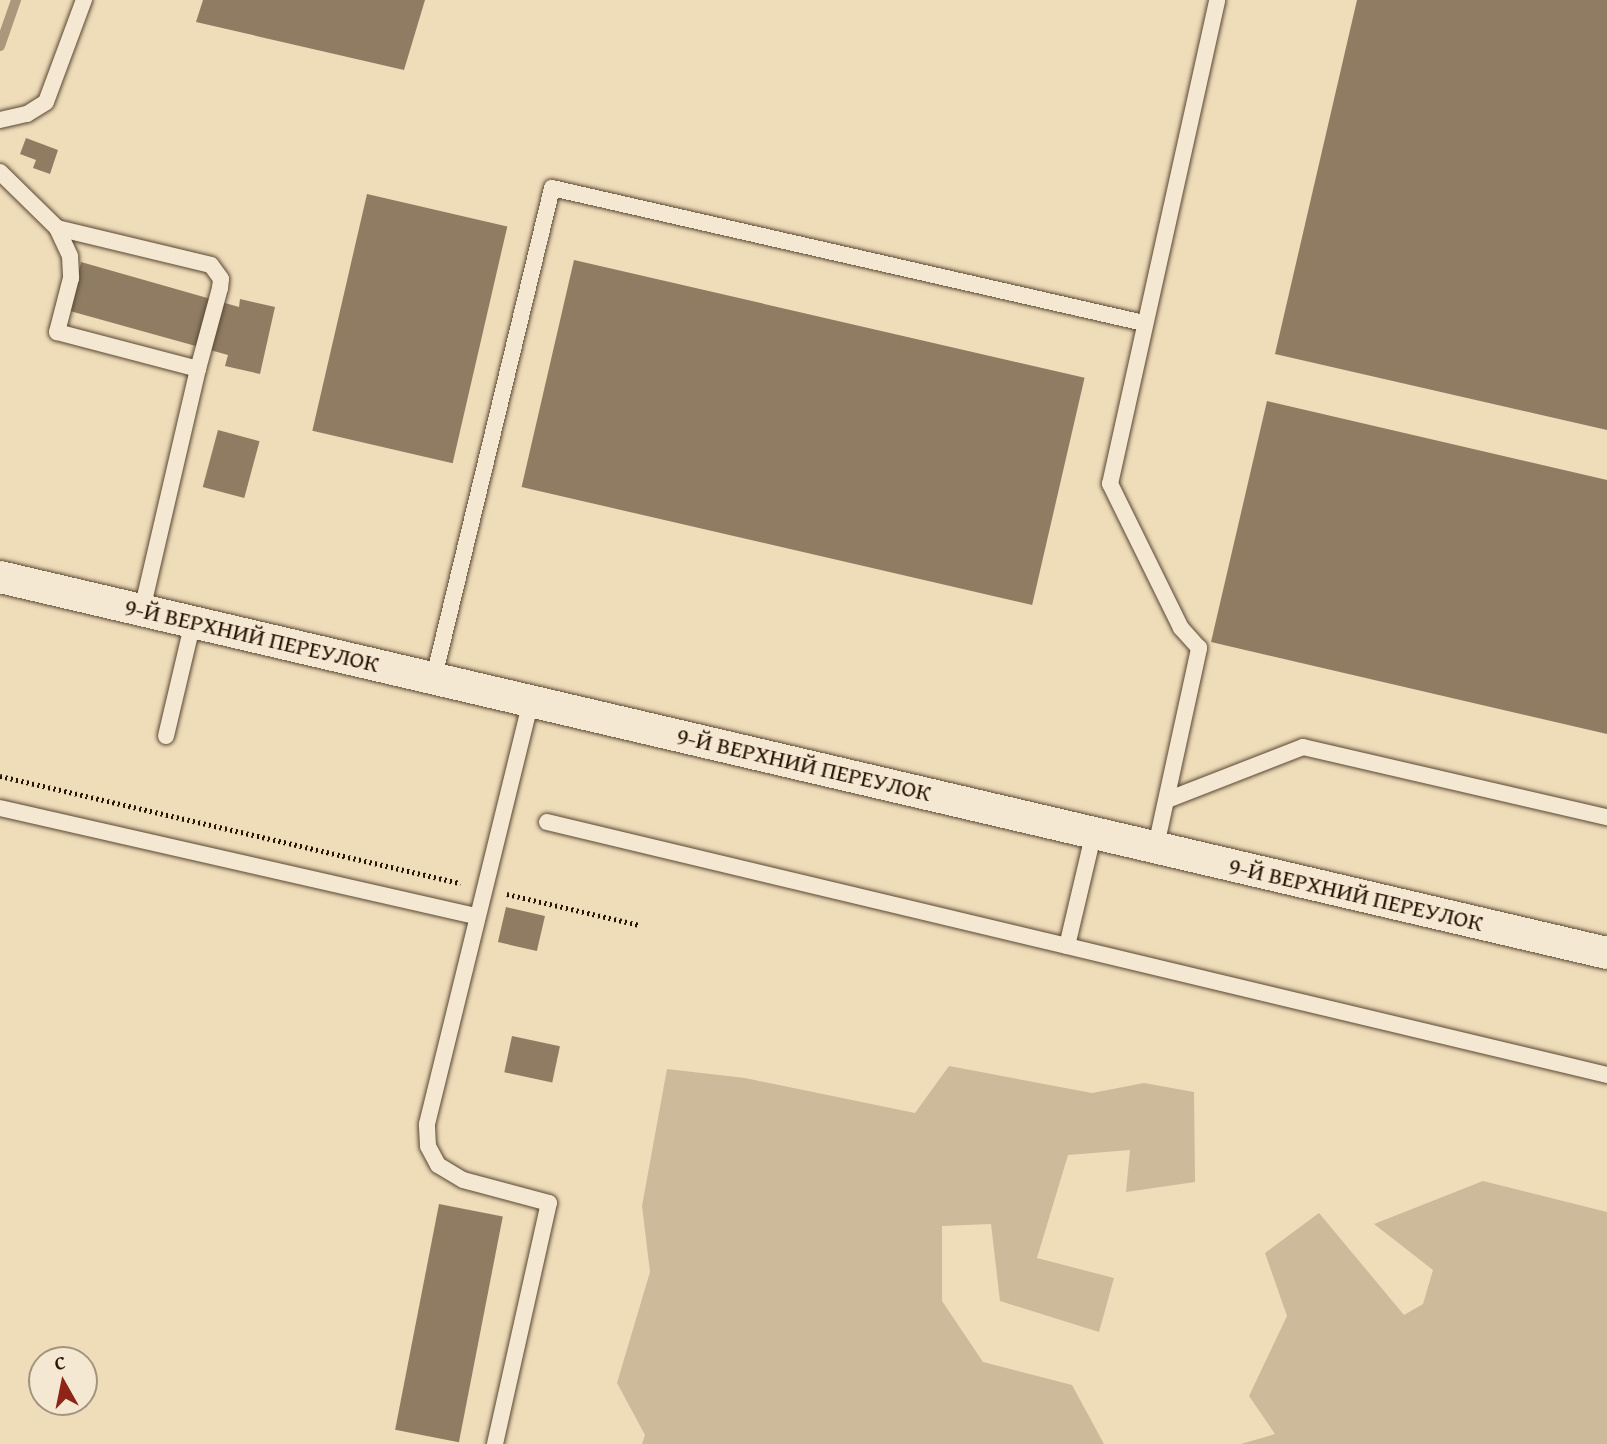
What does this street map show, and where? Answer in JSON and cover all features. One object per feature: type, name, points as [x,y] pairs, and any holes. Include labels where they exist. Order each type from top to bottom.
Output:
[{"type":"street","name":"9-Й ВЕРХНИЙ ПЕРЕУЛОК","points":[[0,577],[1607,953]]},
{"type":"lane","points":[[0,120],[27,114],[46,102],[84,0]]},
{"type":"lane","points":[[1156,846],[1199,648],[1181,628],[1110,484],[1217,0]]},
{"type":"lane","points":[[0,172],[57,228],[70,256],[71,278],[57,332],[198,369]]},
{"type":"lane","points":[[434,677],[552,188],[1144,323]]},
{"type":"lane","points":[[57,228],[212,265],[221,279],[142,610]]},
{"type":"lane","points":[[166,736],[193,622]]},
{"type":"lane","points":[[495,1444],[549,1203],[463,1180],[438,1165],[428,1146],[427,1124],[531,700]]},
{"type":"lane","points":[[1167,800],[1303,747],[1607,817]]},
{"type":"lane","points":[[0,808],[477,916]]},
{"type":"lane","points":[[547,822],[1607,1075]]},
{"type":"lane","points":[[1067,946],[1094,832]]},
{"type":"path","points":[[0,776],[639,925]]},
{"type":"shaded area","points":[[949,1066],[1092,1093],[1144,1083],[1194,1092],[1195,1182],[1126,1192],[1130,1150],[1068,1155],[1037,1258],[1114,1278],[1099,1332],[1000,1301],[991,1224],[942,1226],[942,1301],[983,1362],[1072,1385],[1104,1444],[642,1444],[645,1435],[617,1383],[650,1272],[642,1206],[667,1069],[745,1078],[915,1113]]},
{"type":"shaded area","points":[[1483,1181],[1607,1212],[1607,1444],[1241,1444],[1275,1434],[1249,1396],[1287,1316],[1265,1253],[1319,1213],[1404,1315],[1423,1304],[1433,1270],[1374,1224]]},
{"type":"building","points":[[203,0],[425,0],[404,70],[196,22]]},
{"type":"building","points":[[1357,0],[1607,0],[1607,430],[1275,354]]},
{"type":"building","points":[[26,138],[58,150],[50,174],[33,168],[36,160],[20,154]]},
{"type":"building","points":[[367,194],[507,226],[453,463],[312,431]]},
{"type":"building","points":[[574,260],[1085,378],[1032,605],[522,487]]},
{"type":"building","points":[[81,262],[239,307],[240,299],[275,307],[260,374],[225,366],[228,355],[70,311]]},
{"type":"building","points":[[1267,401],[1607,480],[1607,734],[1211,642]]},
{"type":"building","points":[[218,430],[260,441],[244,498],[203,487]]},
{"type":"building","points":[[506,907],[545,916],[537,951],[498,942]]},
{"type":"building","points":[[512,1036],[560,1046],[552,1082],[504,1072]]},
{"type":"building","points":[[439,1204],[503,1216],[459,1442],[395,1430]]},
{"type":"waterway","points":[[0,46],[16,0]]}]
